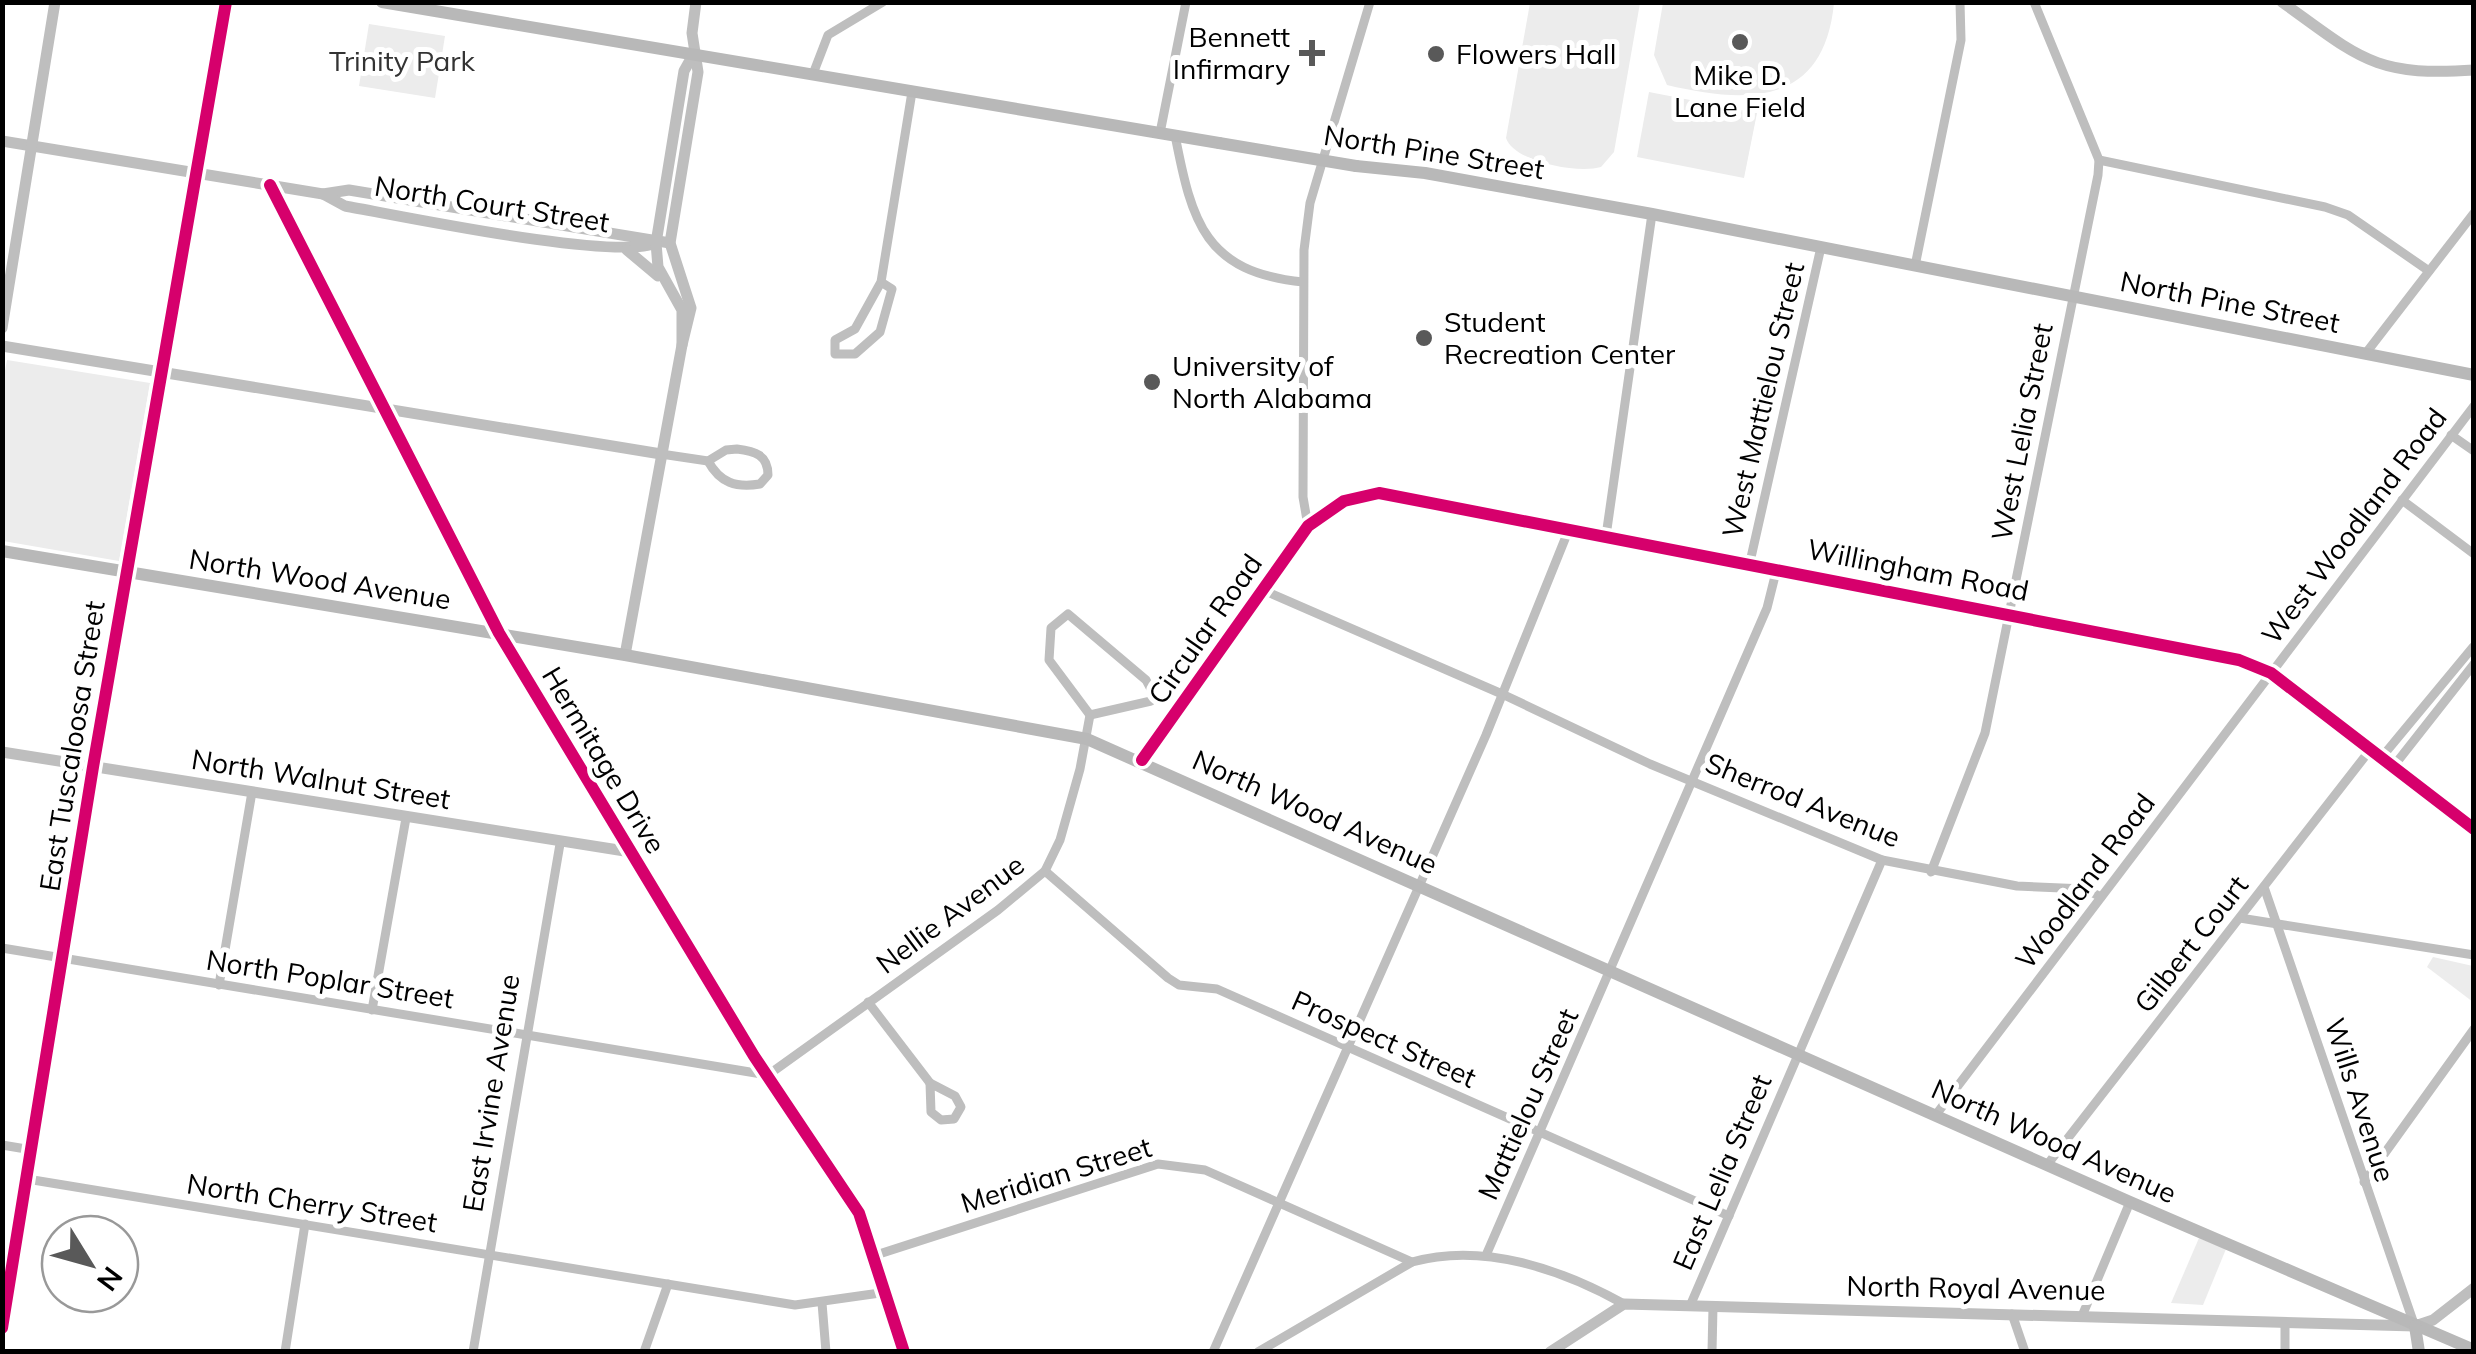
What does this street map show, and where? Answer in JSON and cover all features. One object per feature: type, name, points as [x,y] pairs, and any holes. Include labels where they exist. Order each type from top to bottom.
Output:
[{"type":"main road","name":"North Pine Street","points":[[382,2],[1356,166],[1425,173],[2474,375]]},
{"type":"main road","name":"North Wood Avenue","points":[[2,552],[624,655],[1088,739],[1934,1116],[2474,1350]]},
{"type":"main road","points":[[2415,1326],[2419,1352]]},
{"type":"street","points":[[2,328],[55,2]]},
{"type":"street","name":"East Tuscaloosa Street","points":[[2,1328],[93,767],[226,2]]},
{"type":"street","points":[[624,655],[692,308],[670,244],[698,72],[694,55],[696,2]]},
{"type":"street","points":[[812,74],[828,35],[884,2]]},
{"type":"street","points":[[1186,2],[1168,134],[1192,202],[1213,246],[1262,278],[1303,282]]},
{"type":"street","points":[[1308,526],[1304,498],[1303,282],[1310,203],[1370,2]]},
{"type":"street","points":[[1915,266],[1961,40],[1960,2]]},
{"type":"street","points":[[2034,2],[2099,160],[2325,207],[2348,215],[2428,271]]},
{"type":"street","points":[[2282,2],[2348,50],[2379,66],[2416,74],[2474,70]]},
{"type":"street","points":[[682,345],[682,310],[658,267],[656,242],[684,70],[694,55]]},
{"type":"street","points":[[881,282],[892,289],[880,332],[856,354],[834,354],[836,340],[854,328],[881,282],[912,92]]},
{"type":"street","name":"North Court Street","points":[[2,141],[323,194],[349,190],[670,244]]},
{"type":"street","name":"West Lelia Street","points":[[1930,872],[1985,733],[2099,160]]},
{"type":"street","name":"Hermitage Drive","points":[[270,185],[499,634],[768,1074],[860,1214],[904,1352]]},
{"type":"street","name":"North Court Street","points":[[323,194],[345,206],[573,244],[627,250],[656,242]]},
{"type":"street","points":[[2366,353],[2474,213]]},
{"type":"street","points":[[1606,536],[1652,214]]},
{"type":"street","points":[[573,244],[575,226]]},
{"type":"street","name":"West Mattielou Street","points":[[1750,562],[1821,247]]},
{"type":"street","points":[[627,250],[665,283]]},
{"type":"street","points":[[2,346],[708,461],[726,450],[752,451],[768,464],[768,475],[760,484],[726,482],[708,461]]},
{"type":"street","name":"West Woodland Road","points":[[2271,673],[2474,406]]},
{"type":"street","points":[[2452,434],[2474,451]]},
{"type":"street","name":"Willingham Road","points":[[1308,526],[1344,501],[1378,493],[1750,562],[2239,660],[2271,673],[2474,830]]},
{"type":"street","points":[[2402,500],[2474,554]]},
{"type":"street","name":"Circular Road","points":[[1142,760],[1308,526]]},
{"type":"street","points":[[1213,1352],[1344,1046],[1502,694],[1569,529]]},
{"type":"street","name":"West Mattielou Street","points":[[1610,972],[1767,608],[1777,568]]},
{"type":"street","name":"Sherrod Avenue","points":[[1263,590],[1502,694],[1573,730],[1882,860],[2017,886],[2085,888],[2101,897]]},
{"type":"street","points":[[1068,614],[1137,671],[1154,696],[1144,705],[1090,715],[1049,660],[1051,628],[1068,614]]},
{"type":"street","points":[[2381,758],[2473,647]]},
{"type":"street","points":[[2393,767],[2474,664]]},
{"type":"street","name":"Woodland Road","points":[[1934,1116],[2271,673]]},
{"type":"street","points":[[2422,705],[2434,714]]},
{"type":"street","name":"Nellie Avenue","points":[[768,1074],[1046,872],[1060,840],[1088,739],[1090,715]]},
{"type":"street","name":"Gilbert Court","points":[[2047,1164],[2370,750]]},
{"type":"street","name":"North Walnut Street","points":[[2,752],[560,844],[631,852]]},
{"type":"street","points":[[220,984],[252,792]]},
{"type":"street","points":[[372,1010],[406,818]]},
{"type":"street","name":"East Irvine Avenue","points":[[474,1352],[525,1032],[560,844]]},
{"type":"street","points":[[1795,1054],[1882,860]]},
{"type":"street","name":"Prospect Street","points":[[1046,872],[1179,985],[1217,988],[1730,1216]]},
{"type":"street","name":"Wills Avenue","points":[[2264,887],[2280,925],[2404,1307],[2415,1326]]},
{"type":"street","points":[[2240,918],[2474,955]]},
{"type":"street","name":"North Poplar Street","points":[[2,948],[768,1074]]},
{"type":"street","name":"Mattielou Street","points":[[1487,1253],[1610,972]]},
{"type":"street","points":[[868,1002],[930,1082],[955,1096],[961,1107],[954,1119],[941,1120],[931,1112],[930,1082]]},
{"type":"street","points":[[2364,1182],[2474,1029]]},
{"type":"street","name":"East Lelia Street","points":[[1690,1306],[1795,1054]]},
{"type":"street","points":[[2,1145],[32,1150]]},
{"type":"street","name":"Meridian Street","points":[[876,1255],[1158,1164],[1205,1170],[1412,1262]]},
{"type":"street","name":"North Cherry Street","points":[[28,1179],[795,1305],[886,1292]]},
{"type":"street","points":[[2082,1316],[2130,1202]]},
{"type":"street","points":[[285,1352],[306,1224]]},
{"type":"street","points":[[1258,1352],[1412,1262],[1487,1253],[1624,1304]]},
{"type":"street","points":[[644,1352],[668,1284]]},
{"type":"street","points":[[2415,1326],[2432,1320],[2474,1288]]},
{"type":"street","points":[[2346,1325],[2355,1315],[2354,1296]]},
{"type":"street","points":[[822,1303],[826,1352]]},
{"type":"street","points":[[1550,1352],[1624,1304]]},
{"type":"street","name":"North Royal Avenue","points":[[1624,1304],[2415,1326]]},
{"type":"street","name":"East Lelia Street","points":[[1712,1352],[1713,1307]]},
{"type":"street","points":[[2012,1314],[2025,1352]]},
{"type":"street","points":[[2285,1324],[2285,1352]]},
{"type":"green space","name":"Mike D. Lane Field","points":[[1663,2],[1834,3],[1827,37],[1815,62],[1798,79],[1777,90],[1726,95],[1667,85],[1654,55]]},
{"type":"green space","points":[[1530,3],[1640,3],[1614,152],[1601,167],[1578,169],[1534,160],[1521,154],[1506,138]]},
{"type":"green space","name":"Trinity Park","points":[[369,24],[445,36],[435,98],[359,86]]},
{"type":"green space","points":[[1649,92],[1757,113],[1744,178],[1637,157]]},
{"type":"green space","points":[[7,360],[150,383],[119,561],[3,541],[2,387]]},
{"type":"green space","points":[[2433,957],[2473,966],[2473,1002],[2427,967]]},
{"type":"green space","points":[[2199,1238],[2226,1249],[2203,1305],[2171,1303]]},
{"type":"cycle path","points":[[2,1328],[93,767],[226,2]]},
{"type":"cycle path","points":[[270,185],[499,633],[754,1056],[859,1213],[904,1352]]},
{"type":"cycle path","points":[[1142,760],[1308,526],[1344,501],[1379,493],[2239,660],[2271,673],[2474,829]]},
{"type":"place","name":"Mike D. Lane Field","points":[[1740,42]]},
{"type":"place","name":"Bennett Infirmary","points":[[1312,53]]},
{"type":"place","name":"Flowers Hall","points":[[1436,54]]},
{"type":"place","name":"Student Recreation Center","points":[[1424,338]]},
{"type":"place","name":"University of North Alabama","points":[[1152,382]]}]
